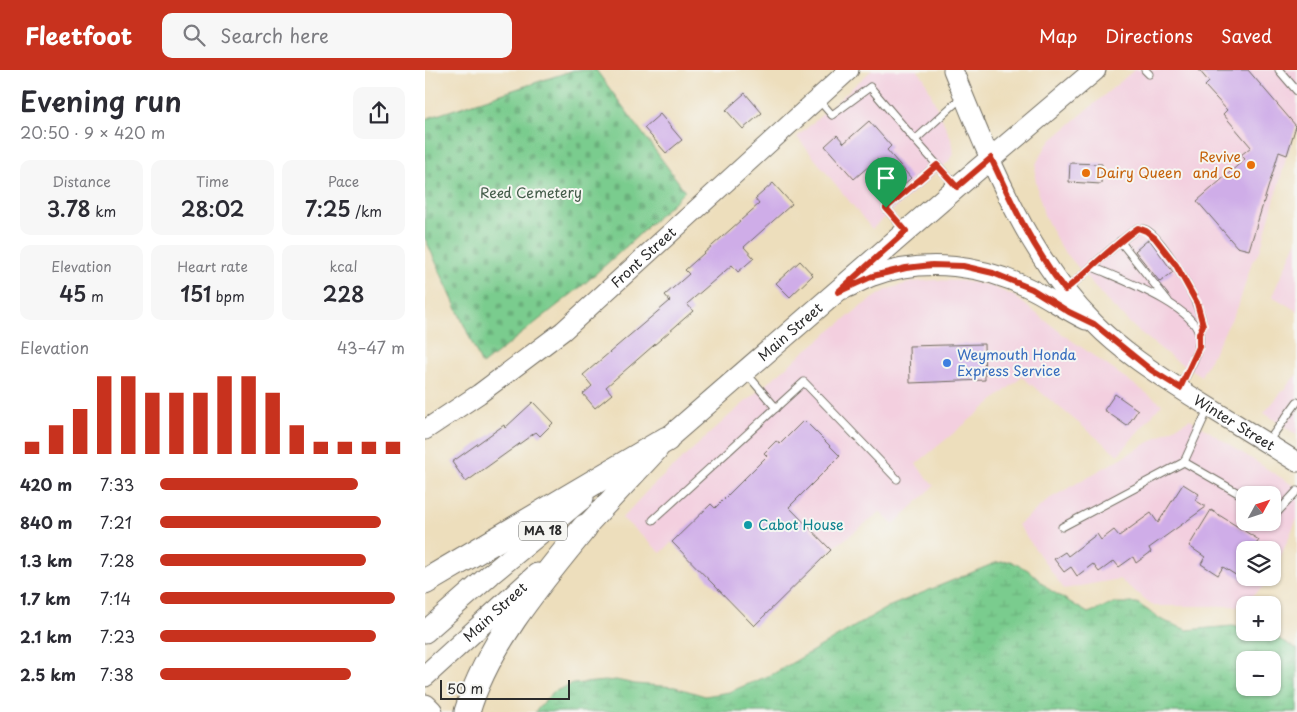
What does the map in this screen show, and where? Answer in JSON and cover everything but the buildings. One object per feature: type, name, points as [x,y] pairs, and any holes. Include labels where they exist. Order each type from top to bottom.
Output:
[{"type":"highway","points":[[425,582],[667,438]]},
{"type":"highway","points":[[467,712],[478,681],[498,644],[536,589],[585,528]]},
{"type":"highway","points":[[425,707],[430,712]]},
{"type":"main road","name":"Front Street","points":[[425,430],[479,394],[563,331],[849,70]]},
{"type":"main road","name":"Winter Street","points":[[953,70],[991,158],[1030,238],[1045,265],[1094,324],[1151,370],[1297,462]]},
{"type":"main road","name":"Main Street","points":[[425,632],[571,508],[667,438],[1095,70]]},
{"type":"main road","points":[[838,292],[873,276],[906,268],[932,265],[963,266],[993,273],[1032,289],[1069,312],[1094,324]]},
{"type":"main road","name":"Main Street","points":[[425,676],[518,593],[585,528],[667,438]]},
{"type":"lane","points":[[1279,70],[1297,91]]},
{"type":"lane","points":[[818,99],[832,115],[871,88],[957,187]]},
{"type":"lane","points":[[915,140],[963,96]]},
{"type":"lane","points":[[906,231],[886,208],[937,165]]},
{"type":"lane","points":[[1065,290],[1120,241],[1138,228],[1155,238],[1176,265],[1197,303],[1203,325],[1199,334],[1199,347],[1180,388]]},
{"type":"lane","points":[[1120,241],[1168,302]]},
{"type":"lane","points":[[1093,267],[1168,302],[1191,320],[1199,334]]},
{"type":"lane","points":[[745,372],[776,408]]},
{"type":"lane","points":[[653,520],[805,382],[897,479]]},
{"type":"lane","points":[[1267,444],[1297,402]]},
{"type":"lane","points":[[1062,527],[1184,462],[1209,407]]},
{"type":"lane","points":[[1184,462],[1236,492]]},
{"type":"lane","points":[[1281,508],[1297,491]]},
{"type":"shaded area","points":[[872,70],[917,70],[924,78],[951,139],[953,153],[949,161],[872,229],[797,137]]},
{"type":"shaded area","points":[[1134,70],[1297,70],[1297,126],[1260,251],[1252,262],[1238,307],[1201,376],[1171,357],[1136,329],[1106,300],[1060,246],[1044,215],[1038,191],[1035,176],[1036,164],[1048,143]]},
{"type":"shaded area","points":[[1297,240],[1297,311],[1272,296]]},
{"type":"shaded area","points":[[934,280],[962,281],[988,285],[1014,296],[1064,335],[1162,404],[1118,455],[1022,377],[916,464],[934,486],[893,525],[880,512],[831,550],[754,626],[672,542],[661,553],[622,518],[647,491],[730,415],[805,351],[863,305],[888,289],[912,282]]},
{"type":"shaded area","points":[[1297,374],[1297,435],[1264,413]]},
{"type":"shaded area","points":[[1190,419],[1297,488],[1297,519],[1281,556],[1281,541],[1236,541],[1236,586],[1264,586],[1252,596],[1236,596],[1236,606],[1154,606],[1119,579],[1064,589],[1018,525],[1049,499]]},
{"type":"green space","name":"Reed Cemetery","points":[[574,70],[596,70],[685,191],[583,285],[482,365],[425,238],[425,119]]},
{"type":"green space","points":[[1010,561],[1028,570],[1050,590],[1088,613],[1115,603],[1137,603],[1162,620],[1187,630],[1232,626],[1236,627],[1236,641],[1281,640],[1297,649],[1297,712],[535,712],[553,692],[573,684],[616,680],[635,684],[675,687],[705,696],[729,692],[773,674],[888,607],[995,563]]},
{"type":"place","name":"Revive and Co","points":[[1251,165]]},
{"type":"place","name":"Dairy Queen","points":[[1086,173]]},
{"type":"place","name":"Weymouth Honda Express Service","points":[[947,363]]},
{"type":"place","name":"Cabot House","points":[[748,525]]},
{"type":"route","points":[[991,158],[1023,225],[1045,265],[1065,290],[1120,241],[1138,228],[1146,231],[1155,238],[1176,265],[1197,303],[1203,325],[1199,334],[1199,347],[1180,388],[1151,370],[1094,324],[1069,312],[1032,289],[993,273],[963,266],[932,265],[906,268],[873,276],[838,292],[906,231],[886,208],[937,165],[957,187],[991,158]]}]
